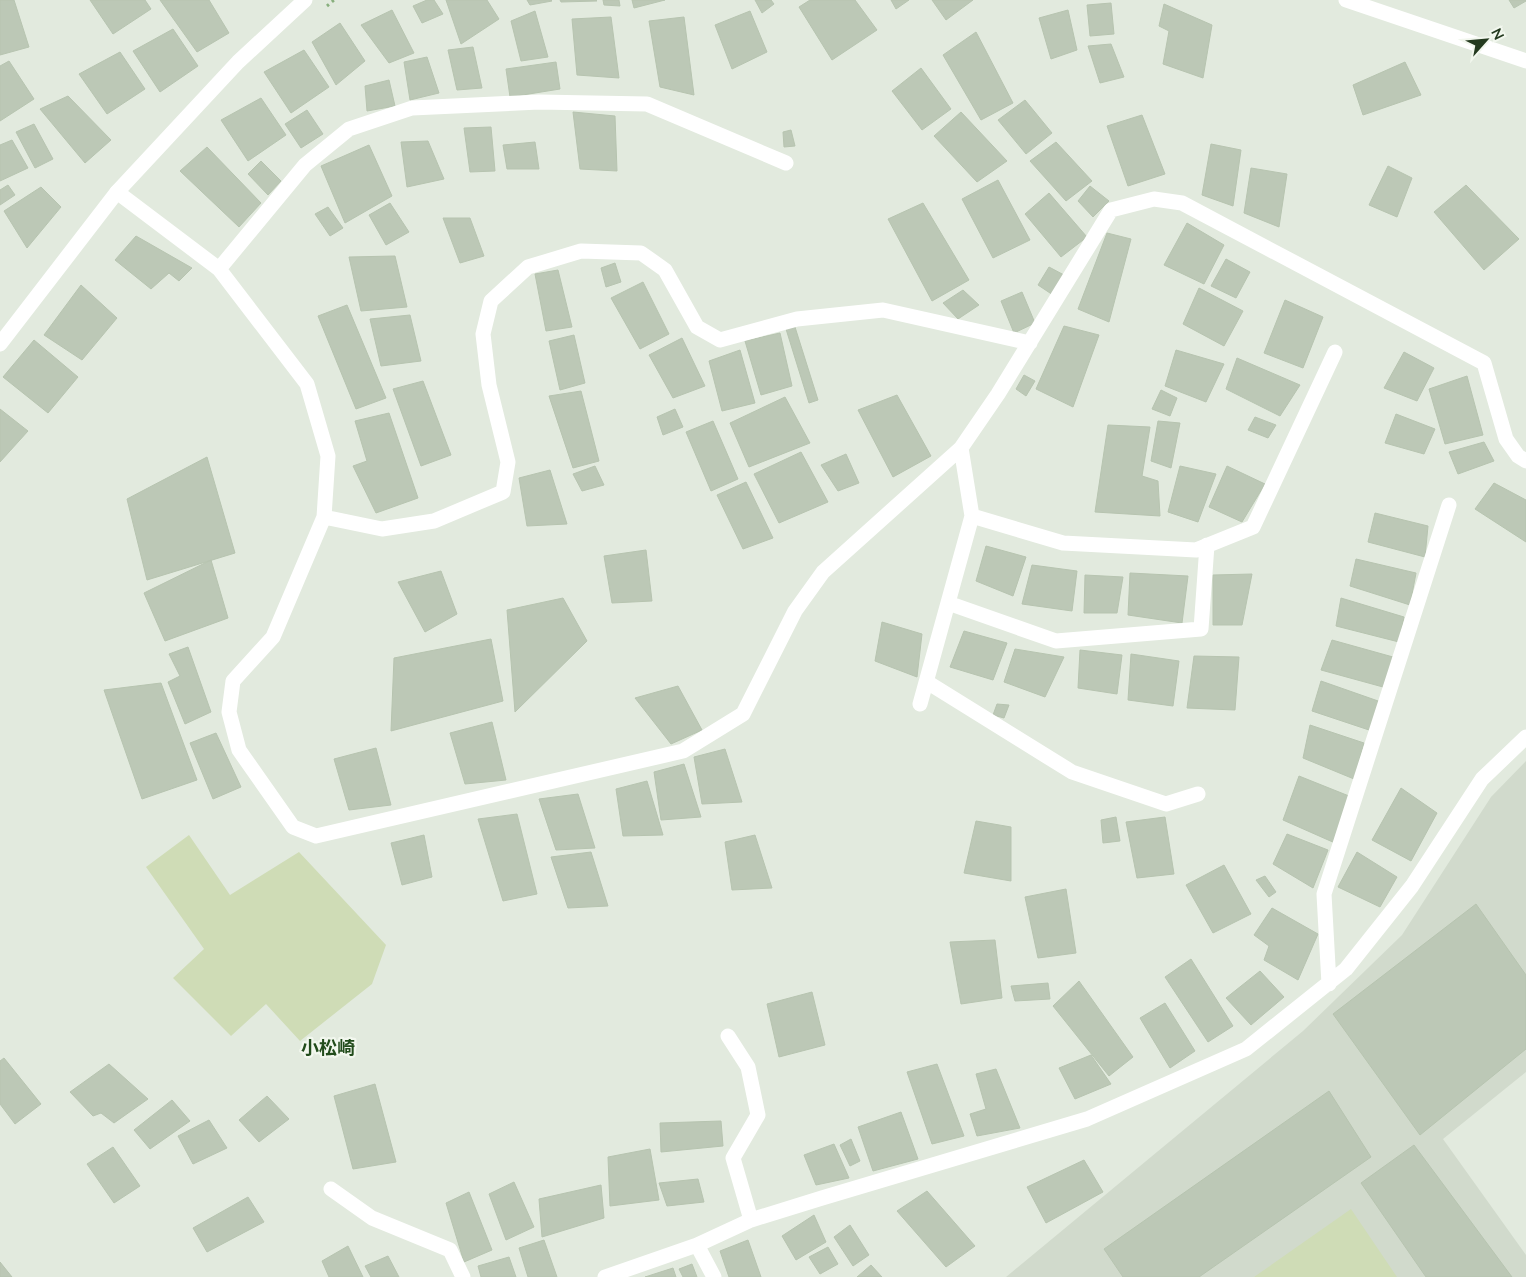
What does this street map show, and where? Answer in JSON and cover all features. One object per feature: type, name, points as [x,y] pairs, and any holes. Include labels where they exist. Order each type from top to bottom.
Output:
[{"type":"street","points":[[0,344],[118,192],[238,62],[305,0]]},
{"type":"street","points":[[1346,0],[1526,61]]},
{"type":"street","points":[[220,268],[305,164],[349,129],[412,108],[539,102],[647,104],[786,163]]},
{"type":"street","points":[[118,192],[220,268],[307,384],[328,456],[324,517],[273,637],[233,680],[229,712],[239,750],[287,819],[293,827],[316,836],[683,751],[743,714],[795,611],[823,572],[961,448],[998,394],[1111,210],[1154,199],[1182,203],[1484,363],[1506,438],[1518,456],[1526,461]]},
{"type":"street","points":[[324,517],[382,529],[434,522],[502,492],[508,462],[489,385],[483,334],[491,301],[528,267],[581,251],[641,253],[665,270],[697,327],[720,340],[798,319],[882,310],[1030,343]]},
{"type":"street","points":[[972,516],[1064,543],[1196,550],[1253,527],[1335,352]]},
{"type":"street","points":[[920,704],[972,516],[961,448]]},
{"type":"street","points":[[1329,984],[1324,894],[1449,505]]},
{"type":"street","points":[[948,603],[1056,640],[1201,629],[1207,545]]},
{"type":"street","points":[[926,682],[1072,772],[1166,804],[1198,794]]},
{"type":"street","points":[[605,1277],[697,1245],[751,1220],[1087,1119],[1246,1049],[1346,969],[1412,886],[1482,778],[1526,737]]},
{"type":"street","points":[[728,1036],[748,1067],[758,1116],[733,1158],[751,1220]]},
{"type":"street","points":[[331,1189],[372,1218],[450,1250],[464,1277]]},
{"type":"street","points":[[697,1245],[714,1277]]},
{"type":"shaded area","points":[[1526,761],[1526,1072],[1443,1139],[1526,1255],[1526,1277],[1006,1277],[1303,1031],[1402,935],[1491,797]]},
{"type":"green space","points":[[189,835],[230,895],[299,852],[386,945],[372,984],[300,1041],[266,1004],[231,1036],[173,978],[204,949],[146,867]]},
{"type":"green space","points":[[1351,1209],[1397,1277],[1254,1277]]},
{"type":"building","points":[[0,0],[14,0],[29,47],[0,55]]},
{"type":"building","points":[[90,0],[145,0],[151,9],[113,34]]},
{"type":"building","points":[[160,0],[209,0],[229,33],[197,52]]},
{"type":"building","points":[[427,0],[434,0],[443,14],[422,23],[413,6]]},
{"type":"building","points":[[446,0],[487,0],[499,19],[461,44]]},
{"type":"building","points":[[527,0],[551,0],[552,1],[530,5]]},
{"type":"building","points":[[560,0],[596,0],[597,1],[561,2]]},
{"type":"building","points":[[603,0],[619,0],[620,6],[604,5]]},
{"type":"building","points":[[632,0],[665,0],[634,8]]},
{"type":"building","points":[[755,0],[771,0],[774,4],[762,13]]},
{"type":"building","points":[[810,0],[855,0],[877,30],[832,60],[799,7]]},
{"type":"building","points":[[891,0],[909,0],[896,9]]},
{"type":"building","points":[[932,0],[973,0],[946,20]]},
{"type":"building","points":[[1509,0],[1526,0],[1526,1],[1514,8]]},
{"type":"building","points":[[1111,3],[1114,34],[1090,36],[1087,5]]},
{"type":"building","points":[[1164,4],[1212,25],[1203,78],[1163,64],[1169,31],[1159,26]]},
{"type":"building","points":[[392,10],[414,53],[389,63],[361,25]]},
{"type":"building","points":[[1068,10],[1077,50],[1051,59],[1039,18]]},
{"type":"building","points":[[535,11],[548,57],[521,61],[511,21]]},
{"type":"building","points":[[750,11],[767,52],[732,69],[715,25]]},
{"type":"building","points":[[611,17],[619,78],[577,75],[572,19]]},
{"type":"building","points":[[684,17],[694,95],[660,87],[649,21]]},
{"type":"building","points":[[340,23],[365,61],[336,85],[312,42]]},
{"type":"building","points":[[173,29],[198,66],[160,92],[133,51]]},
{"type":"building","points":[[976,32],[1013,103],[981,120],[943,55]]},
{"type":"building","points":[[1111,44],[1124,77],[1100,83],[1088,46]]},
{"type":"building","points":[[473,47],[482,88],[457,90],[448,50]]},
{"type":"building","points":[[304,50],[329,87],[291,113],[264,72]]},
{"type":"building","points":[[120,52],[145,89],[107,114],[79,74]]},
{"type":"building","points":[[427,57],[439,93],[410,100],[404,62]]},
{"type":"building","points":[[9,61],[34,99],[0,121],[0,66]]},
{"type":"building","points":[[556,62],[560,89],[510,97],[506,69]]},
{"type":"building","points":[[1405,62],[1421,95],[1363,115],[1353,85]]},
{"type":"building","points":[[921,68],[951,109],[922,130],[892,91]]},
{"type":"building","points":[[389,80],[395,106],[367,111],[365,86]]},
{"type":"building","points":[[68,96],[111,140],[85,163],[40,109]]},
{"type":"building","points":[[261,98],[286,135],[248,161],[221,120]]},
{"type":"building","points":[[1025,100],[1052,133],[1026,154],[998,120]]},
{"type":"building","points":[[307,110],[323,134],[301,148],[285,124]]},
{"type":"building","points":[[573,112],[615,116],[617,171],[580,169]]},
{"type":"building","points":[[961,112],[1007,161],[977,182],[934,136]]},
{"type":"building","points":[[1142,115],[1165,174],[1128,186],[1107,126]]},
{"type":"building","points":[[34,124],[53,159],[35,168],[16,132]]},
{"type":"building","points":[[491,127],[495,171],[470,172],[464,128]]},
{"type":"building","points":[[791,130],[795,146],[784,147],[783,132]]},
{"type":"building","points":[[12,140],[28,168],[0,181],[0,145]]},
{"type":"building","points":[[428,141],[444,179],[407,187],[401,142]]},
{"type":"building","points":[[535,142],[539,169],[507,169],[503,145]]},
{"type":"building","points":[[1056,142],[1092,181],[1066,201],[1030,161]]},
{"type":"building","points":[[1211,144],[1241,150],[1233,206],[1202,195]]},
{"type":"building","points":[[369,145],[392,196],[345,223],[321,166]]},
{"type":"building","points":[[207,147],[261,203],[239,227],[180,171]]},
{"type":"building","points":[[261,161],[281,181],[268,195],[248,174]]},
{"type":"building","points":[[1388,166],[1412,178],[1397,217],[1369,205]]},
{"type":"building","points":[[1251,168],[1287,174],[1279,227],[1244,213]]},
{"type":"building","points":[[998,180],[1030,240],[993,258],[962,199]]},
{"type":"building","points":[[8,185],[15,195],[0,205],[0,190]]},
{"type":"building","points":[[1466,185],[1519,239],[1484,270],[1434,212]]},
{"type":"building","points":[[1090,186],[1109,201],[1093,217],[1078,201]]},
{"type":"building","points":[[41,187],[61,207],[27,248],[4,211]]},
{"type":"building","points":[[1049,193],[1087,237],[1061,257],[1025,214]]},
{"type":"building","points":[[390,203],[409,232],[386,245],[369,215]]},
{"type":"building","points":[[923,203],[969,280],[932,301],[888,219]]},
{"type":"building","points":[[328,207],[343,228],[330,236],[315,214]]},
{"type":"building","points":[[443,218],[470,218],[484,256],[460,263]]},
{"type":"building","points":[[1187,223],[1224,245],[1204,284],[1164,265]]},
{"type":"building","points":[[1107,233],[1131,239],[1109,322],[1078,309]]},
{"type":"building","points":[[136,236],[192,268],[179,281],[169,273],[151,289],[115,260]]},
{"type":"building","points":[[395,256],[407,307],[361,311],[349,257]]},
{"type":"building","points":[[1226,259],[1250,272],[1236,298],[1211,286]]},
{"type":"building","points":[[615,263],[621,282],[606,287],[601,268]]},
{"type":"building","points":[[1049,267],[1064,275],[1053,295],[1038,285]]},
{"type":"building","points":[[558,270],[572,327],[546,331],[535,274]]},
{"type":"building","points":[[643,282],[669,334],[640,349],[611,298]]},
{"type":"building","points":[[81,285],[117,318],[82,360],[44,335]]},
{"type":"building","points":[[1199,288],[1243,311],[1224,346],[1183,324]]},
{"type":"building","points":[[963,290],[979,305],[958,319],[943,303]]},
{"type":"building","points":[[1022,292],[1035,323],[1014,333],[1001,301]]},
{"type":"building","points":[[1285,300],[1323,317],[1303,368],[1264,353]]},
{"type":"building","points":[[347,305],[386,398],[356,409],[318,316]]},
{"type":"building","points":[[410,315],[421,361],[381,366],[370,319]]},
{"type":"building","points":[[1064,326],[1099,335],[1073,407],[1036,389]]},
{"type":"building","points":[[795,327],[818,400],[809,403],[786,329]]},
{"type":"building","points":[[780,333],[792,386],[761,395],[745,341]]},
{"type":"building","points":[[574,335],[585,383],[560,390],[549,341]]},
{"type":"building","points":[[682,338],[705,386],[673,398],[649,355]]},
{"type":"building","points":[[34,340],[78,377],[48,413],[3,377]]},
{"type":"building","points":[[740,350],[755,403],[722,411],[709,361]]},
{"type":"building","points":[[1176,350],[1224,364],[1206,402],[1165,386]]},
{"type":"building","points":[[1404,352],[1434,368],[1417,401],[1384,388]]},
{"type":"building","points":[[1237,358],[1300,385],[1280,416],[1226,389]]},
{"type":"building","points":[[1024,375],[1035,381],[1026,396],[1016,389]]},
{"type":"building","points":[[1467,376],[1483,435],[1445,444],[1429,389]]},
{"type":"building","points":[[423,381],[451,455],[421,466],[393,389]]},
{"type":"building","points":[[1161,390],[1177,398],[1170,416],[1152,409]]},
{"type":"building","points":[[581,391],[599,461],[573,468],[549,396]]},
{"type":"building","points":[[897,395],[931,456],[893,477],[858,410]]},
{"type":"building","points":[[785,397],[810,443],[749,467],[730,423]]},
{"type":"building","points":[[0,409],[28,431],[0,462]]},
{"type":"building","points":[[675,409],[683,427],[663,435],[657,417]]},
{"type":"building","points":[[389,413],[418,498],[376,513],[353,466],[367,461],[355,421]]},
{"type":"building","points":[[1396,414],[1435,429],[1424,454],[1385,443]]},
{"type":"building","points":[[1255,417],[1276,425],[1268,438],[1248,430]]},
{"type":"building","points":[[713,421],[738,479],[711,491],[686,432]]},
{"type":"building","points":[[1158,421],[1180,423],[1171,468],[1151,461]]},
{"type":"building","points":[[1108,425],[1150,427],[1142,476],[1158,481],[1160,516],[1095,512]]},
{"type":"building","points":[[1484,442],[1494,461],[1458,474],[1449,452]]},
{"type":"building","points":[[801,452],[828,502],[779,523],[754,474]]},
{"type":"building","points":[[846,454],[859,483],[838,491],[821,465]]},
{"type":"building","points":[[207,457],[235,553],[147,580],[127,499]]},
{"type":"building","points":[[595,466],[604,485],[582,491],[573,474]]},
{"type":"building","points":[[1180,466],[1216,474],[1198,522],[1168,512]]},
{"type":"building","points":[[1227,466],[1265,484],[1242,522],[1209,507]]},
{"type":"building","points":[[550,470],[567,524],[527,526],[519,478]]},
{"type":"building","points":[[746,482],[773,538],[743,549],[717,495]]},
{"type":"building","points":[[1494,483],[1526,500],[1526,542],[1475,509]]},
{"type":"building","points":[[1375,513],[1428,526],[1425,557],[1368,542]]},
{"type":"building","points":[[986,546],[1026,557],[1013,596],[976,581]]},
{"type":"building","points":[[646,550],[652,601],[612,603],[604,556]]},
{"type":"building","points":[[1356,559],[1416,573],[1410,605],[1350,586]]},
{"type":"building","points":[[211,560],[228,618],[165,641],[144,593]]},
{"type":"building","points":[[1032,565],[1077,571],[1072,611],[1022,604]]},
{"type":"building","points":[[441,571],[457,614],[425,632],[398,582]]},
{"type":"building","points":[[1130,573],[1188,576],[1182,623],[1128,615]]},
{"type":"building","points":[[1252,574],[1242,625],[1213,625],[1213,575]]},
{"type":"building","points":[[1085,575],[1123,577],[1117,613],[1084,613]]},
{"type":"building","points":[[563,598],[587,641],[515,712],[507,610]]},
{"type":"building","points":[[1341,598],[1404,617],[1399,642],[1336,626]]},
{"type":"building","points":[[882,622],[922,634],[917,677],[875,661]]},
{"type":"building","points":[[964,631],[1007,643],[993,680],[950,667]]},
{"type":"building","points":[[491,639],[503,701],[391,731],[394,658]]},
{"type":"building","points":[[1332,640],[1393,657],[1383,687],[1321,670]]},
{"type":"building","points":[[188,647],[211,712],[185,724],[168,682],[180,676],[169,654]]},
{"type":"building","points":[[1015,649],[1064,657],[1045,697],[1004,682]]},
{"type":"building","points":[[1080,650],[1122,655],[1117,694],[1078,688]]},
{"type":"building","points":[[1131,654],[1179,661],[1173,706],[1128,700]]},
{"type":"building","points":[[1194,656],[1239,657],[1235,710],[1187,708]]},
{"type":"building","points":[[1321,681],[1381,702],[1369,730],[1312,711]]},
{"type":"building","points":[[161,683],[197,780],[142,799],[104,690]]},
{"type":"building","points":[[678,686],[702,730],[671,744],[635,698]]},
{"type":"building","points":[[997,704],[1009,705],[1004,718],[993,715]]},
{"type":"building","points":[[492,722],[506,780],[465,784],[450,733]]},
{"type":"building","points":[[1310,725],[1364,743],[1354,779],[1303,758]]},
{"type":"building","points":[[216,733],[241,787],[213,799],[190,743]]},
{"type":"building","points":[[376,748],[391,805],[349,810],[334,759]]},
{"type":"building","points":[[725,749],[742,802],[702,804],[694,757]]},
{"type":"building","points":[[684,764],[701,817],[661,820],[654,772]]},
{"type":"building","points":[[1299,776],[1349,796],[1335,843],[1283,820]]},
{"type":"building","points":[[647,781],[663,835],[623,836],[616,789]]},
{"type":"building","points":[[1401,788],[1437,813],[1411,861],[1372,840]]},
{"type":"building","points":[[578,794],[595,848],[556,850],[539,799]]},
{"type":"building","points":[[517,814],[537,894],[503,901],[478,819]]},
{"type":"building","points":[[1116,817],[1120,841],[1103,843],[1101,820]]},
{"type":"building","points":[[1165,817],[1174,874],[1137,878],[1126,822]]},
{"type":"building","points":[[976,821],[1011,827],[1011,881],[964,873]]},
{"type":"building","points":[[1287,834],[1328,850],[1313,888],[1273,864]]},
{"type":"building","points":[[424,835],[432,877],[402,885],[391,843]]},
{"type":"building","points":[[755,835],[772,888],[732,890],[725,842]]},
{"type":"building","points":[[591,852],[608,906],[568,908],[551,857]]},
{"type":"building","points":[[1357,852],[1397,877],[1380,907],[1338,887]]},
{"type":"building","points":[[1224,865],[1251,914],[1213,933],[1186,885]]},
{"type":"building","points":[[1265,876],[1276,892],[1269,897],[1256,880]]},
{"type":"building","points":[[1066,889],[1076,953],[1038,958],[1025,897]]},
{"type":"building","points":[[1476,904],[1526,975],[1526,1049],[1420,1135],[1333,1014]]},
{"type":"building","points":[[1272,908],[1318,934],[1298,980],[1264,960],[1269,946],[1254,935]]},
{"type":"building","points":[[995,940],[1002,998],[961,1004],[950,942]]},
{"type":"building","points":[[1191,959],[1233,1026],[1208,1042],[1165,977]]},
{"type":"building","points":[[1260,971],[1284,997],[1251,1025],[1226,998]]},
{"type":"building","points":[[1079,981],[1133,1057],[1109,1076],[1053,1006]]},
{"type":"building","points":[[1048,983],[1050,999],[1015,1001],[1011,986]]},
{"type":"building","points":[[812,992],[825,1045],[779,1057],[767,1004]]},
{"type":"building","points":[[1165,1003],[1195,1051],[1170,1068],[1140,1018]]},
{"type":"building","points":[[1091,1055],[1111,1084],[1075,1099],[1059,1068]]},
{"type":"building","points":[[4,1058],[41,1104],[15,1124],[0,1104],[0,1061]]},
{"type":"building","points":[[109,1064],[148,1099],[114,1123],[101,1113],[93,1116],[70,1092]]},
{"type":"building","points":[[937,1064],[964,1136],[932,1144],[907,1072]]},
{"type":"building","points":[[996,1069],[1020,1128],[977,1136],[970,1114],[986,1109],[976,1074]]},
{"type":"building","points":[[375,1084],[396,1162],[353,1169],[334,1096]]},
{"type":"building","points":[[1329,1091],[1371,1157],[1199,1277],[1123,1277],[1104,1249]]},
{"type":"building","points":[[267,1096],[289,1119],[259,1142],[239,1120]]},
{"type":"building","points":[[172,1100],[190,1121],[150,1149],[134,1130]]},
{"type":"building","points":[[901,1112],[918,1159],[873,1171],[858,1127]]},
{"type":"building","points":[[209,1120],[227,1148],[193,1164],[178,1136]]},
{"type":"building","points":[[721,1121],[723,1146],[661,1152],[660,1123]]},
{"type":"building","points":[[851,1139],[860,1161],[850,1166],[840,1145]]},
{"type":"building","points":[[834,1144],[849,1178],[816,1185],[804,1155]]},
{"type":"building","points":[[1414,1145],[1512,1277],[1426,1277],[1361,1183]]},
{"type":"building","points":[[113,1147],[140,1186],[114,1203],[87,1164]]},
{"type":"building","points":[[650,1149],[659,1200],[610,1206],[608,1157]]},
{"type":"building","points":[[1084,1160],[1103,1192],[1046,1223],[1027,1187]]},
{"type":"building","points":[[698,1179],[704,1202],[667,1206],[659,1183]]},
{"type":"building","points":[[514,1182],[534,1227],[506,1240],[489,1194]]},
{"type":"building","points":[[601,1185],[604,1218],[542,1237],[539,1199]]},
{"type":"building","points":[[927,1191],[975,1246],[946,1267],[897,1211]]},
{"type":"building","points":[[469,1192],[492,1250],[464,1262],[446,1203]]},
{"type":"building","points":[[248,1197],[264,1222],[207,1252],[193,1228]]},
{"type":"building","points":[[814,1215],[826,1242],[796,1260],[782,1236]]},
{"type":"building","points":[[850,1225],[869,1255],[853,1266],[834,1237]]},
{"type":"building","points":[[544,1240],[557,1277],[528,1277],[519,1248]]},
{"type":"building","points":[[748,1240],[761,1277],[729,1277],[720,1251]]},
{"type":"building","points":[[348,1246],[363,1277],[329,1277],[322,1261]]},
{"type":"building","points":[[828,1247],[838,1264],[820,1274],[809,1257]]},
{"type":"building","points":[[388,1256],[399,1277],[371,1277],[365,1266]]},
{"type":"building","points":[[509,1257],[516,1277],[481,1277],[478,1266]]},
{"type":"building","points":[[0,1262],[12,1277],[0,1277]]},
{"type":"building","points":[[692,1264],[697,1277],[683,1277],[679,1269]]},
{"type":"building","points":[[871,1265],[882,1277],[857,1277]]},
{"type":"building","points":[[673,1268],[676,1277],[645,1277]]},
{"type":"district","name":"小松崎","points":[[328,1048]]}]
